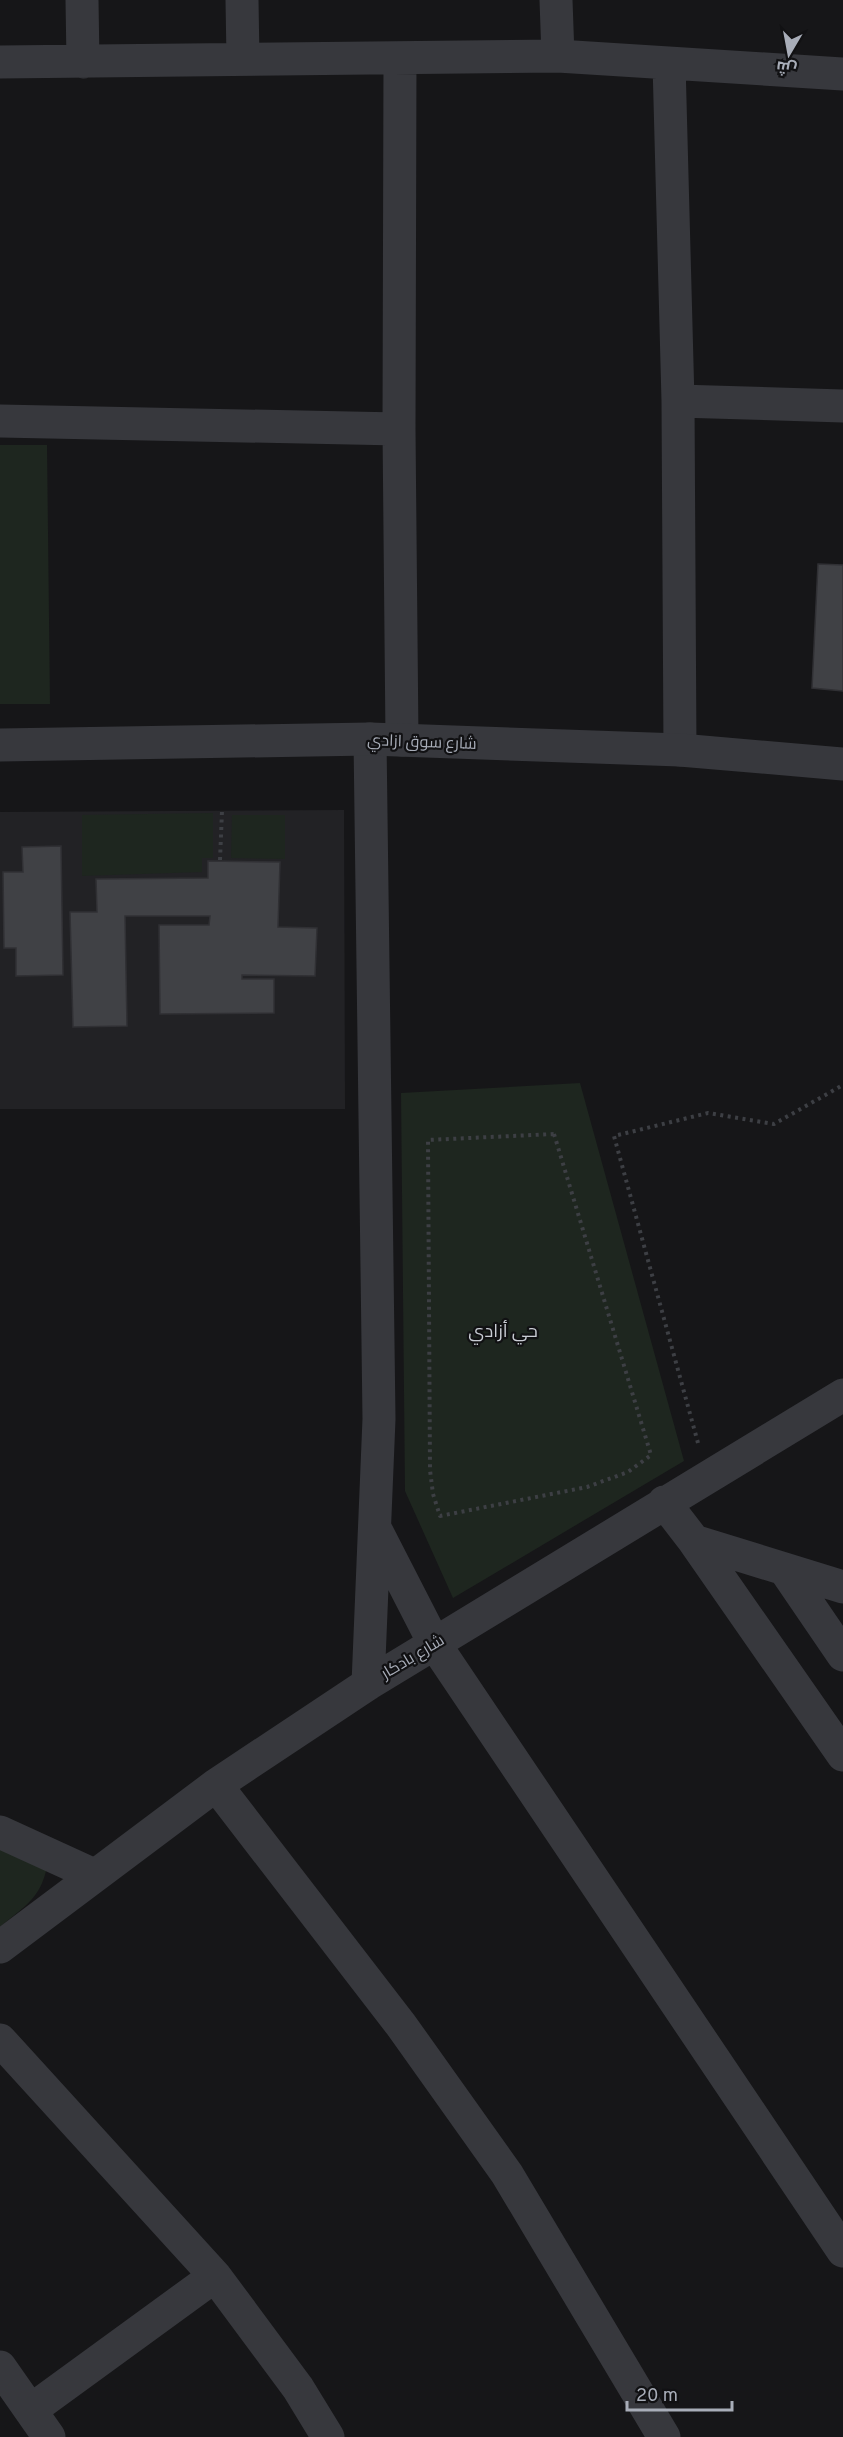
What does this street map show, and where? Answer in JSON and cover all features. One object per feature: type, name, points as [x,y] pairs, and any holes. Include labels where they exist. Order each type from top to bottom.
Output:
[{"type":"street","points":[[82,0],[83,62]]},
{"type":"street","points":[[242,0],[243,59]]},
{"type":"street","points":[[556,0],[558,56]]},
{"type":"street","points":[[0,62],[558,56],[843,74]]},
{"type":"street","points":[[368,1683],[379,1419],[386,739],[399,429],[400,59]]},
{"type":"street","points":[[669,63],[678,401],[680,750]]},
{"type":"street","points":[[678,401],[843,406]]},
{"type":"street","points":[[0,421],[399,429]]},
{"type":"street","name":"شارع سوق ازادي","points":[[0,745],[386,739],[680,750],[843,764]]},
{"type":"street","name":"شارع بادكار","points":[[0,1947],[216,1785],[368,1683],[843,1395]]},
{"type":"street","points":[[664,1502],[694,1541],[843,1755]]},
{"type":"street","points":[[374,1526],[434,1642],[843,2252]]},
{"type":"street","points":[[694,1541],[843,1587]]},
{"type":"street","points":[[785,1570],[843,1655]]},
{"type":"street","points":[[216,1785],[401,2025],[507,2174],[664,2437]]},
{"type":"street","points":[[0,1832],[94,1875]]},
{"type":"street","points":[[0,2040],[214,2276],[298,2388],[328,2437]]},
{"type":"street","points":[[17,2404],[214,2276]]},
{"type":"street","points":[[0,2367],[17,2404],[50,2437]]},
{"type":"path","points":[[220,860],[222,811]]},
{"type":"path","points":[[708,1477],[614,1136],[708,1113],[774,1124],[843,1085]]},
{"type":"path","points":[[554,1134],[651,1455],[628,1472],[587,1487],[440,1516],[433,1494],[430,1470],[428,1140],[554,1134]]},
{"type":"shaded area","points":[[0,445],[47,445],[50,704],[0,704]]},
{"type":"shaded area","points":[[344,810],[345,1109],[0,1109],[0,812]]},
{"type":"shaded area","points":[[213,813],[213,858],[202,858],[202,872],[82,876],[82,815]]},
{"type":"shaded area","points":[[232,815],[285,815],[285,859],[231,858]]},
{"type":"shaded area","points":[[580,1083],[684,1461],[453,1598],[405,1491],[401,1093]]},
{"type":"shaded area","points":[[0,1846],[47,1866],[36,1894],[0,1927]]},
{"type":"building","points":[[818,564],[843,565],[843,691],[812,688]]},
{"type":"building","points":[[61,846],[63,975],[16,976],[16,948],[4,948],[3,872],[23,872],[22,847]]},
{"type":"building","points":[[208,861],[280,862],[278,927],[317,928],[315,976],[242,975],[242,979],[274,979],[274,1013],[160,1014],[159,925],[209,925],[210,916],[125,916],[127,1026],[73,1027],[70,912],[97,912],[96,879],[208,878]]},
{"type":"district","name":"حي أزادي","points":[[503,1331]]}]
